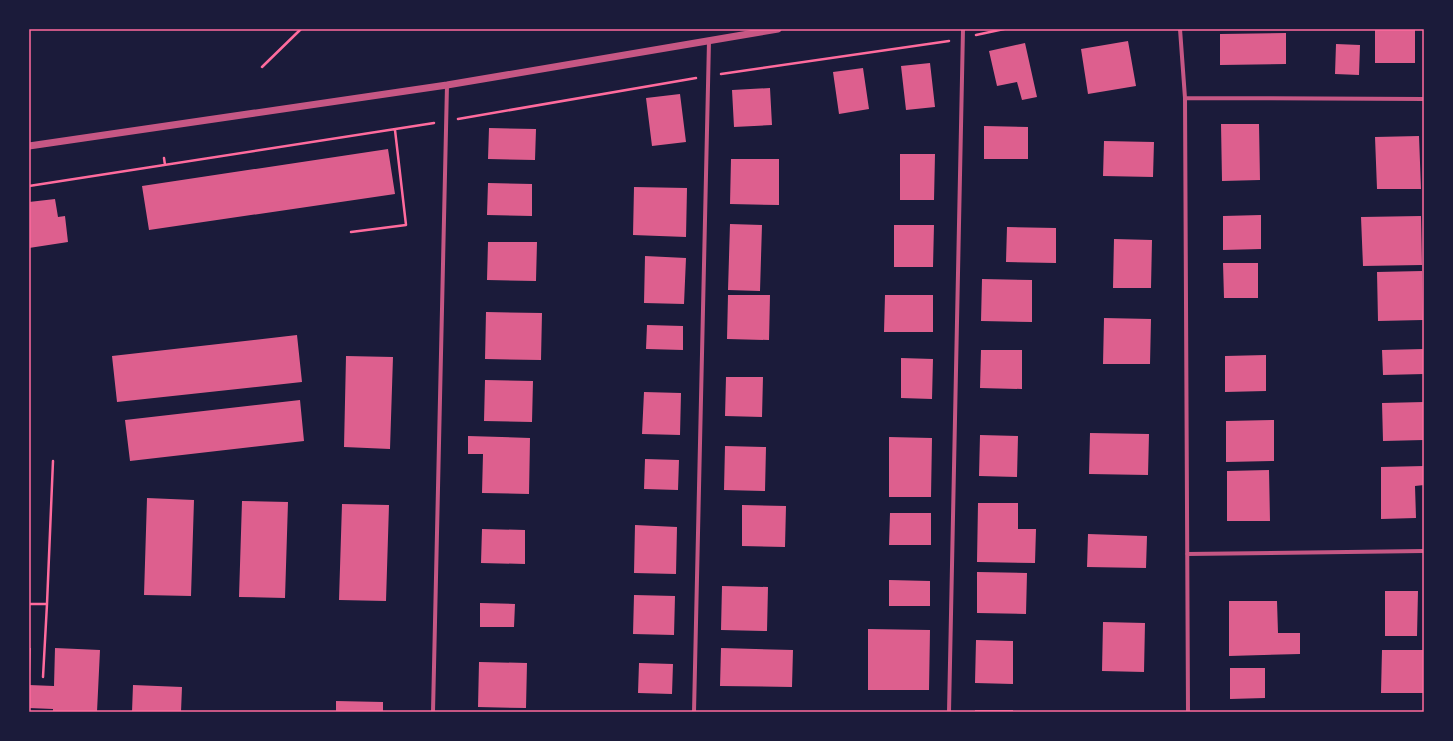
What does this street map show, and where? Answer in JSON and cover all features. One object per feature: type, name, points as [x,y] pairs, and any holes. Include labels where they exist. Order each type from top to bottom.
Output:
[{"type":"street","points":[[29,146],[447,85],[778,29]]},
{"type":"street","points":[[949,712],[963,29]]},
{"type":"street","points":[[1180,29],[1185,98],[1188,712]]},
{"type":"street","points":[[694,712],[707,76],[709,41]]},
{"type":"street","points":[[433,712],[447,85]]},
{"type":"street","points":[[1185,98],[1424,99]]},
{"type":"street","points":[[1187,554],[1424,551]]},
{"type":"path","points":[[262,67],[301,29]]},
{"type":"path","points":[[29,186],[395,130],[707,76],[962,39],[1004,29]]},
{"type":"path","points":[[351,232],[406,225],[395,130]]},
{"type":"path","points":[[164,158],[165,165]]},
{"type":"path","points":[[43,677],[53,461]]},
{"type":"path","points":[[29,604],[47,604]]},
{"type":"building","points":[[1375,29],[1415,30],[1415,63],[1375,63]]},
{"type":"building","points":[[1286,33],[1286,64],[1220,65],[1220,34]]},
{"type":"building","points":[[1128,41],[1136,86],[1088,94],[1081,49]]},
{"type":"building","points":[[1025,43],[1037,97],[1022,100],[1017,82],[997,86],[989,51]]},
{"type":"building","points":[[1336,44],[1360,45],[1359,75],[1335,74]]},
{"type":"building","points":[[930,63],[935,107],[906,110],[901,66]]},
{"type":"building","points":[[863,68],[869,109],[839,114],[833,72]]},
{"type":"building","points":[[770,88],[772,125],[734,127],[732,90]]},
{"type":"building","points":[[680,94],[686,142],[652,146],[646,98]]},
{"type":"building","points":[[1221,124],[1259,124],[1260,180],[1222,181]]},
{"type":"building","points":[[984,126],[1028,127],[1028,159],[984,159]]},
{"type":"building","points":[[489,128],[536,129],[535,160],[488,159]]},
{"type":"building","points":[[1419,136],[1421,189],[1377,189],[1375,137]]},
{"type":"building","points":[[1104,141],[1154,142],[1153,177],[1103,176]]},
{"type":"building","points":[[388,149],[395,194],[149,230],[142,186]]},
{"type":"building","points":[[900,154],[935,154],[934,200],[900,200]]},
{"type":"building","points":[[731,159],[779,159],[779,205],[730,204]]},
{"type":"building","points":[[488,183],[532,184],[532,216],[487,215]]},
{"type":"building","points":[[634,187],[687,188],[686,237],[633,235]]},
{"type":"building","points":[[55,199],[58,217],[65,216],[68,242],[29,248],[29,202]]},
{"type":"building","points":[[1261,215],[1261,249],[1223,250],[1223,216]]},
{"type":"building","points":[[1421,216],[1422,265],[1363,266],[1361,217]]},
{"type":"building","points":[[730,224],[762,225],[760,291],[728,290]]},
{"type":"building","points":[[894,225],[934,225],[933,267],[894,267]]},
{"type":"building","points":[[1007,227],[1056,228],[1056,263],[1006,262]]},
{"type":"building","points":[[1114,239],[1152,240],[1151,288],[1113,288]]},
{"type":"building","points":[[488,242],[537,242],[536,281],[487,280]]},
{"type":"building","points":[[645,256],[686,258],[684,304],[644,303]]},
{"type":"building","points":[[1223,263],[1258,263],[1258,298],[1224,298]]},
{"type":"building","points":[[1422,271],[1423,320],[1378,321],[1377,272]]},
{"type":"building","points":[[982,279],[1032,280],[1032,322],[981,321]]},
{"type":"building","points":[[728,295],[770,295],[769,340],[727,339]]},
{"type":"building","points":[[885,295],[933,295],[933,332],[884,332]]},
{"type":"building","points":[[486,312],[542,313],[541,360],[485,359]]},
{"type":"building","points":[[1104,318],[1151,319],[1150,364],[1103,364]]},
{"type":"building","points":[[647,325],[683,326],[683,350],[646,349]]},
{"type":"building","points":[[297,335],[302,382],[117,402],[112,356]]},
{"type":"building","points":[[1424,349],[1424,374],[1383,375],[1382,350]]},
{"type":"building","points":[[981,350],[1022,350],[1022,389],[980,388]]},
{"type":"building","points":[[1266,355],[1266,391],[1225,392],[1225,356]]},
{"type":"building","points":[[346,356],[393,357],[390,449],[344,447]]},
{"type":"building","points":[[901,358],[933,359],[932,399],[901,398]]},
{"type":"building","points":[[726,377],[763,377],[762,417],[725,416]]},
{"type":"building","points":[[485,380],[533,381],[532,422],[484,421]]},
{"type":"building","points":[[644,392],[681,393],[680,435],[642,434]]},
{"type":"building","points":[[300,400],[304,441],[130,461],[125,420]]},
{"type":"building","points":[[1424,402],[1424,440],[1383,441],[1382,403]]},
{"type":"building","points":[[1274,420],[1274,461],[1226,462],[1226,421]]},
{"type":"building","points":[[1090,433],[1149,434],[1148,475],[1089,474]]},
{"type":"building","points":[[980,435],[1018,436],[1017,477],[979,476]]},
{"type":"building","points":[[468,436],[530,438],[529,494],[482,493],[483,454],[468,454]]},
{"type":"building","points":[[889,437],[932,438],[931,497],[889,497]]},
{"type":"building","points":[[725,446],[766,447],[765,491],[724,490]]},
{"type":"building","points":[[645,459],[679,460],[678,490],[644,489]]},
{"type":"building","points":[[1424,466],[1424,485],[1415,486],[1416,518],[1381,519],[1381,467]]},
{"type":"building","points":[[1269,470],[1270,521],[1227,521],[1227,471]]},
{"type":"building","points":[[147,498],[194,500],[191,596],[144,595]]},
{"type":"building","points":[[242,501],[288,502],[285,598],[239,597]]},
{"type":"building","points":[[978,503],[1018,503],[1018,529],[1036,529],[1035,563],[977,562]]},
{"type":"building","points":[[342,504],[389,505],[386,601],[339,600]]},
{"type":"building","points":[[742,505],[786,506],[785,547],[742,546]]},
{"type":"building","points":[[890,513],[931,513],[931,545],[889,545]]},
{"type":"building","points":[[635,525],[677,527],[676,574],[634,573]]},
{"type":"building","points":[[482,529],[525,530],[525,564],[481,563]]},
{"type":"building","points":[[1088,534],[1147,536],[1146,568],[1087,567]]},
{"type":"building","points":[[977,572],[1027,573],[1026,614],[977,613]]},
{"type":"building","points":[[889,580],[930,581],[930,606],[889,606]]},
{"type":"building","points":[[722,586],[768,587],[767,631],[721,630]]},
{"type":"building","points":[[1385,591],[1418,591],[1417,636],[1385,636]]},
{"type":"building","points":[[634,595],[675,596],[674,635],[633,634]]},
{"type":"building","points":[[1229,601],[1277,601],[1278,633],[1300,633],[1300,654],[1229,656]]},
{"type":"building","points":[[480,603],[515,604],[514,627],[480,627]]},
{"type":"building","points":[[1103,622],[1145,623],[1144,672],[1102,671]]},
{"type":"building","points":[[868,629],[930,630],[929,690],[868,690]]},
{"type":"building","points":[[976,640],[1013,641],[1013,684],[975,683]]},
{"type":"building","points":[[29,648],[31,648],[30,675],[29,675]]},
{"type":"building","points":[[55,648],[100,650],[97,712],[53,712],[53,709],[29,708],[29,685],[54,686]]},
{"type":"building","points":[[721,648],[793,650],[792,687],[720,686]]},
{"type":"building","points":[[1382,650],[1424,650],[1424,693],[1381,693]]},
{"type":"building","points":[[479,662],[527,663],[526,708],[478,707]]},
{"type":"building","points":[[639,663],[673,664],[672,694],[638,693]]},
{"type":"building","points":[[1230,668],[1265,668],[1265,698],[1230,699]]},
{"type":"building","points":[[133,685],[182,687],[181,712],[132,712]]},
{"type":"building","points":[[336,701],[383,702],[383,712],[336,712]]},
{"type":"building","points":[[975,710],[1013,710],[1013,712],[975,712]]}]
